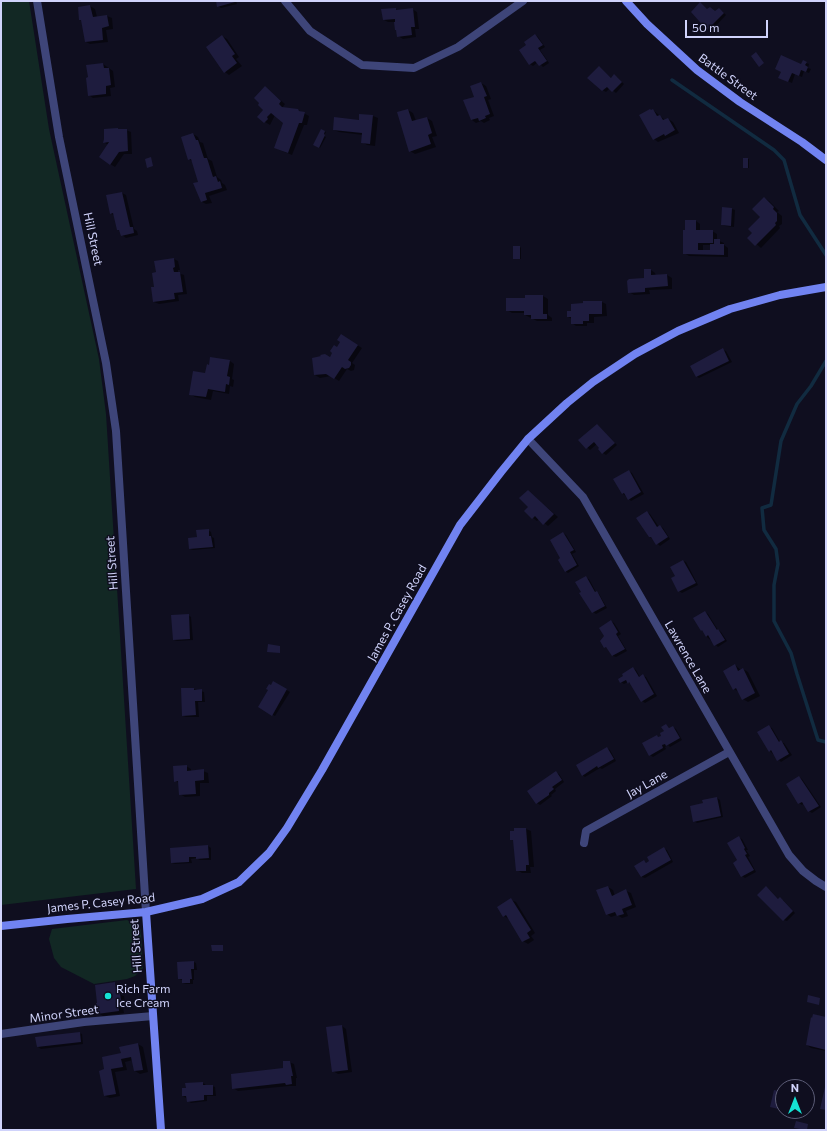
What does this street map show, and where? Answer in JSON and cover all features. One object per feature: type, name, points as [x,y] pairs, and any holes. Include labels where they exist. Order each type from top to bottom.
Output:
[{"type":"main road","name":"Battle Street","points":[[626,1],[646,24],[697,70],[740,102],[802,142],[826,160]]},
{"type":"main road","name":"James P. Casey Road","points":[[1,926],[67,918],[146,912],[202,900],[239,882],[269,854],[287,828],[322,770],[460,525],[528,439],[567,403],[593,382],[635,354],[678,331],[730,309],[780,295],[826,287]]},
{"type":"main road","name":"Hill Street","points":[[146,912],[161,1130]]},
{"type":"street","name":"Hill Street","points":[[37,1],[59,137],[106,363],[116,431],[146,912]]},
{"type":"street","points":[[285,1],[310,31],[362,66],[414,68],[458,47],[524,1]]},
{"type":"street","name":"Lawrence Lane","points":[[528,439],[583,497],[789,855],[803,871],[826,887]]},
{"type":"street","name":"Jay Lane","points":[[584,843],[586,831],[729,752]]},
{"type":"street","name":"Minor Street","points":[[1,1034],[84,1022],[153,1016]]},
{"type":"green space","points":[[1,1],[29,1],[49,129],[99,359],[106,414],[136,889],[1,905]]},
{"type":"green space","points":[[127,920],[135,924],[141,930],[143,968],[135,976],[127,979],[94,984],[61,967],[54,958],[49,939],[52,929]]},
{"type":"building","points":[[216,1],[234,1],[235,2],[217,7]]},
{"type":"building","points":[[700,2],[707,9],[710,7],[715,11],[719,8],[724,13],[707,30],[691,12]]},
{"type":"building","points":[[90,5],[93,17],[107,15],[109,26],[102,28],[103,40],[85,42],[81,20],[79,20],[78,7]]},
{"type":"building","points":[[396,8],[396,10],[413,8],[415,27],[411,27],[412,35],[397,37],[394,22],[395,19],[383,20],[381,9]]},
{"type":"building","points":[[535,34],[543,45],[538,48],[547,61],[539,66],[535,61],[529,65],[519,50],[526,45],[524,42]]},
{"type":"building","points":[[222,35],[235,54],[232,56],[237,63],[224,73],[206,47]]},
{"type":"building","points":[[756,52],[764,63],[759,67],[751,56]]},
{"type":"building","points":[[781,55],[801,64],[803,60],[807,62],[805,65],[808,67],[806,72],[801,70],[799,76],[792,73],[788,82],[778,78],[781,72],[775,69]]},
{"type":"building","points":[[103,63],[104,68],[109,68],[111,85],[106,86],[106,94],[88,96],[86,78],[88,77],[86,65]]},
{"type":"building","points":[[599,66],[611,78],[614,74],[622,82],[612,92],[607,87],[602,91],[587,78]]},
{"type":"building","points":[[481,82],[487,96],[484,97],[490,114],[485,116],[486,118],[479,121],[478,118],[471,120],[463,100],[474,97],[470,86]]},
{"type":"building","points":[[265,86],[281,101],[279,104],[282,107],[298,109],[299,111],[305,112],[302,123],[299,123],[288,153],[274,148],[283,123],[271,113],[264,123],[257,117],[263,110],[254,98]]},
{"type":"building","points":[[408,109],[412,121],[427,117],[432,133],[428,135],[431,144],[409,152],[397,112]]},
{"type":"building","points":[[653,109],[657,116],[660,115],[663,120],[668,118],[675,130],[665,136],[664,134],[653,140],[639,115]]},
{"type":"building","points":[[359,114],[373,115],[370,144],[361,143],[362,133],[333,130],[334,117],[359,120]]},
{"type":"building","points":[[104,129],[127,129],[128,151],[119,152],[110,165],[99,157],[109,142],[103,143]]},
{"type":"building","points":[[321,129],[325,131],[325,135],[319,148],[313,145]]},
{"type":"building","points":[[193,133],[196,140],[198,140],[204,158],[207,158],[213,177],[216,176],[218,182],[220,181],[222,188],[205,193],[207,200],[201,202],[193,183],[198,182],[191,159],[188,160],[181,137]]},
{"type":"building","points":[[151,157],[153,166],[147,168],[145,159]]},
{"type":"building","points":[[743,158],[748,158],[748,168],[743,168]]},
{"type":"building","points":[[122,192],[130,227],[133,227],[134,233],[121,236],[119,230],[117,230],[113,213],[110,214],[106,195]]},
{"type":"building","points":[[764,197],[774,207],[773,209],[777,213],[777,221],[775,223],[776,225],[755,246],[747,238],[752,233],[748,229],[760,217],[752,209]]},
{"type":"building","points":[[722,207],[732,208],[731,226],[721,225]]},
{"type":"building","points":[[685,220],[696,220],[696,230],[713,230],[713,243],[698,243],[698,250],[710,250],[710,244],[714,244],[714,239],[720,239],[720,244],[724,244],[724,255],[683,254],[683,230],[685,230]]},
{"type":"building","points":[[513,246],[520,246],[520,259],[513,259]]},
{"type":"building","points":[[174,258],[174,272],[180,272],[183,292],[174,293],[175,299],[153,302],[151,287],[154,287],[152,273],[156,272],[154,261]]},
{"type":"building","points":[[644,269],[651,269],[651,275],[667,274],[668,286],[645,288],[645,292],[628,293],[627,281],[629,279],[644,278]]},
{"type":"building","points":[[525,295],[543,295],[543,314],[547,314],[547,319],[531,319],[531,315],[524,315],[524,311],[506,311],[506,298],[525,298]]},
{"type":"building","points":[[583,301],[602,301],[602,314],[589,314],[589,321],[583,321],[583,324],[571,324],[571,317],[567,317],[567,311],[571,311],[571,304],[583,303]]},
{"type":"building","points":[[341,334],[358,345],[348,360],[351,362],[351,365],[349,368],[345,369],[342,367],[334,379],[326,374],[314,375],[312,358],[325,354],[330,357],[332,353],[330,351],[334,345],[337,347],[340,342],[337,340]]},
{"type":"building","points":[[723,348],[729,361],[696,377],[690,366]]},
{"type":"building","points":[[210,357],[230,360],[227,376],[230,377],[229,385],[226,384],[225,392],[208,389],[206,397],[189,395],[193,371],[205,373],[207,364],[209,365]]},
{"type":"building","points":[[597,424],[615,443],[602,454],[594,442],[586,449],[578,440]]},
{"type":"building","points":[[629,470],[641,492],[628,500],[624,493],[622,494],[613,479]]},
{"type":"building","points":[[528,490],[554,514],[543,525],[535,516],[532,519],[524,511],[528,507],[519,498]]},
{"type":"building","points":[[647,511],[657,527],[660,525],[668,537],[656,545],[636,518]]},
{"type":"building","points":[[209,529],[209,536],[211,536],[213,547],[189,549],[188,538],[197,537],[196,530]]},
{"type":"building","points":[[563,532],[574,550],[570,552],[577,565],[565,572],[558,560],[560,558],[550,540]]},
{"type":"building","points":[[683,560],[696,583],[678,592],[671,578],[675,576],[670,567]]},
{"type":"building","points":[[586,576],[595,592],[597,591],[605,606],[592,613],[579,593],[581,592],[575,582]]},
{"type":"building","points":[[705,611],[725,640],[714,646],[708,635],[706,637],[693,618]]},
{"type":"building","points":[[189,614],[190,639],[173,640],[171,615]]},
{"type":"building","points":[[611,620],[618,632],[616,634],[625,649],[612,656],[606,647],[604,648],[600,641],[604,636],[599,628]]},
{"type":"building","points":[[268,644],[280,646],[280,653],[267,652]]},
{"type":"building","points":[[735,664],[738,671],[743,668],[755,693],[742,700],[736,688],[733,690],[723,671]]},
{"type":"building","points":[[633,667],[639,677],[643,674],[654,694],[641,702],[629,682],[628,684],[626,680],[620,683],[618,679],[623,676],[622,674]]},
{"type":"building","points":[[273,681],[287,689],[272,716],[258,707],[268,690],[266,689]]},
{"type":"building","points":[[181,688],[194,688],[194,690],[202,689],[202,701],[195,701],[196,715],[182,716]]},
{"type":"building","points":[[666,724],[669,728],[673,726],[680,738],[666,746],[665,744],[662,745],[663,748],[649,756],[642,743],[657,735],[658,737],[661,736],[660,733],[664,731],[661,727]]},
{"type":"building","points":[[769,725],[779,742],[781,740],[789,754],[777,761],[771,750],[769,752],[757,732]]},
{"type":"building","points":[[607,747],[614,759],[598,768],[597,766],[582,776],[576,765]]},
{"type":"building","points":[[187,765],[187,771],[204,769],[204,780],[195,781],[196,794],[179,795],[178,781],[174,782],[173,766]]},
{"type":"building","points":[[556,771],[562,780],[552,787],[554,789],[549,793],[549,795],[536,804],[527,791]]},
{"type":"building","points":[[799,776],[819,806],[808,812],[802,802],[798,804],[786,784]]},
{"type":"building","points":[[717,797],[721,816],[693,822],[690,806],[703,803],[702,800]]},
{"type":"building","points":[[514,828],[526,828],[529,865],[526,865],[526,871],[516,871],[513,840],[510,840],[510,831],[514,831]]},
{"type":"building","points":[[739,836],[747,854],[745,855],[754,870],[741,877],[733,863],[737,860],[727,843]]},
{"type":"building","points":[[208,845],[209,858],[196,859],[196,857],[189,857],[189,862],[171,863],[170,848]]},
{"type":"building","points":[[664,847],[671,860],[641,877],[634,866],[644,860],[646,863],[649,861],[647,857]]},
{"type":"building","points":[[608,886],[612,896],[626,889],[632,905],[622,909],[624,914],[617,916],[615,912],[606,915],[596,890]]},
{"type":"building","points":[[766,886],[778,899],[780,897],[793,911],[783,921],[757,895]]},
{"type":"building","points":[[511,898],[531,930],[527,933],[530,938],[522,942],[506,915],[503,917],[497,907]]},
{"type":"building","points":[[211,945],[223,945],[223,951],[212,951]]},
{"type":"building","points":[[194,961],[194,969],[191,969],[192,979],[190,979],[190,983],[182,983],[182,979],[178,979],[177,962]]},
{"type":"building","name":"Rich Farm Ice Cream","points":[[115,982],[117,993],[120,993],[121,1000],[118,1000],[119,1011],[97,1014],[95,985]]},
{"type":"building","points":[[808,995],[820,998],[819,1005],[807,1002]]},
{"type":"building","points":[[813,1014],[826,1017],[826,1050],[806,1045],[811,1017],[812,1018]]},
{"type":"building","points":[[342,1025],[348,1070],[332,1072],[326,1027]]},
{"type":"building","points":[[80,1032],[81,1042],[37,1047],[35,1037]]},
{"type":"building","points":[[138,1043],[143,1070],[134,1071],[131,1057],[121,1059],[123,1067],[111,1069],[116,1094],[104,1096],[99,1071],[104,1069],[102,1057],[121,1053],[119,1047]]},
{"type":"building","points":[[283,1061],[290,1061],[293,1076],[291,1076],[292,1084],[286,1085],[285,1083],[232,1089],[231,1074],[283,1068]]},
{"type":"building","points":[[203,1082],[203,1085],[213,1085],[213,1095],[204,1095],[204,1100],[187,1102],[186,1096],[182,1096],[182,1088],[186,1088],[185,1083]]},
{"type":"building","points":[[826,1087],[826,1110],[820,1109]]},
{"type":"building","points":[[774,1090],[775,1090],[775,1108],[770,1107]]},
{"type":"building","points":[[796,1121],[808,1124],[807,1130],[794,1128]]},
{"type":"waterway","points":[[672,80],[774,150],[784,160],[800,215],[826,255]]},
{"type":"waterway","points":[[826,361],[811,386],[797,404],[781,441],[771,505],[762,508],[764,530],[776,549],[778,564],[774,585],[774,621],[791,653],[818,740],[826,742]]},
{"type":"place","name":"Rich Farm Ice Cream","points":[[108,996]]}]
